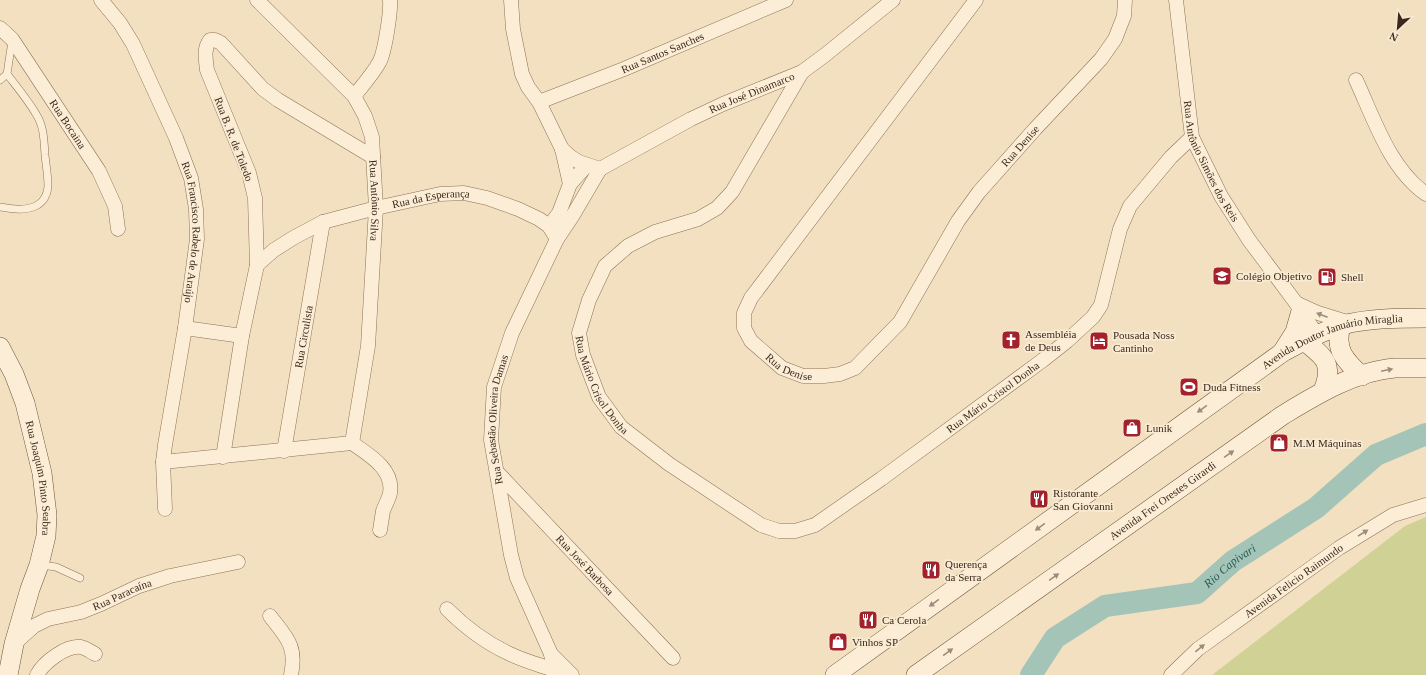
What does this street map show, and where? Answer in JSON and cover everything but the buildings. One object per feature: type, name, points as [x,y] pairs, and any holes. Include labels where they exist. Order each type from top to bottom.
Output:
[{"type":"main road","points":[[1283,352],[1295,332],[1298,307]]},
{"type":"main road","name":"Avenida Doutor Januário Miraglia","points":[[835,675],[1283,352],[1310,338],[1345,325],[1397,318],[1426,318]]},
{"type":"main road","points":[[1345,325],[1338,338],[1339,346],[1342,354],[1352,368],[1362,376]]},
{"type":"main road","points":[[1310,338],[1323,342],[1342,354]]},
{"type":"main road","points":[[1310,338],[1327,364],[1328,380],[1323,391]]},
{"type":"main road","name":"Rua Joaquim Pinto Seabra","points":[[0,347],[14,374],[25,403],[42,473],[47,515],[46,536],[39,565],[30,589],[14,644],[8,675]]},
{"type":"main road","name":"Avenida Frei Orestes Girardi","points":[[916,675],[1283,415],[1323,391],[1362,376],[1394,368],[1426,368]]},
{"type":"street","name":"Rua Francisco Rabelo de Araújo","points":[[101,0],[120,23],[133,44],[176,138],[191,178],[196,209],[197,239],[185,328],[163,462],[165,509]]},
{"type":"street","name":"Rua Antônio Silva","points":[[257,0],[354,96],[365,116],[372,137],[376,208],[368,346],[352,443]]},
{"type":"street","points":[[354,96],[373,73],[381,59],[390,0]]},
{"type":"street","points":[[511,0],[513,29],[522,74],[562,149],[570,184]]},
{"type":"street","name":"Rua Santos Sanches","points":[[538,102],[624,69],[786,0]]},
{"type":"street","name":"Rua José Dinamarco","points":[[593,167],[723,104],[802,72],[893,0]]},
{"type":"street","name":"Rua Denise","points":[[976,0],[750,298],[744,313],[744,328],[751,341],[782,368],[803,376],[840,374],[856,368],[900,322],[958,221],[979,192],[1035,129],[1101,59],[1115,39],[1124,16],[1126,0]]},
{"type":"street","name":"Rua Antônio Simões dos Reis","points":[[1176,0],[1192,137],[1221,196],[1249,240],[1298,307],[1310,338]]},
{"type":"street","name":"Rua Bocaina","points":[[0,28],[12,39],[99,171],[115,206],[118,229]]},
{"type":"street","name":"Rua B. R. de Toledo","points":[[223,457],[242,336],[258,265],[255,198],[249,173],[207,70],[206,52],[207,45],[210,40],[215,40],[221,43],[264,89],[278,100],[374,157]]},
{"type":"street","name":"Rua Mário Crisol Donha","points":[[802,72],[732,192],[717,208],[698,219],[655,232],[628,246],[606,266],[589,300],[579,332],[583,355],[599,397],[620,427],[668,464],[761,525],[779,531],[795,531],[814,525]]},
{"type":"street","points":[[1356,80],[1382,136],[1399,168],[1414,186],[1426,194]]},
{"type":"street","name":"Rua Mário Cristol Donha","points":[[814,525],[881,479],[1043,360],[1067,341],[1093,317],[1101,305],[1120,229],[1130,206],[1171,157],[1192,137]]},
{"type":"street","points":[[549,226],[559,213],[570,184],[593,167],[571,157],[562,149]]},
{"type":"street","name":"Rua Sebastão Oliveira Damas","points":[[554,672],[551,654],[517,578],[511,555],[491,440],[494,386],[512,333],[557,239],[573,215],[593,167]]},
{"type":"street","name":"Rua da Esperança","points":[[258,265],[274,250],[324,222],[376,208],[440,194],[464,193],[487,198],[518,209],[539,219],[549,226],[557,239]]},
{"type":"street","name":"Rua Circulista","points":[[284,450],[324,222]]},
{"type":"street","name":"Rua Antônio Simões dos Reis","points":[[1298,307],[1318,313],[1345,325]]},
{"type":"street","points":[[185,328],[242,336]]},
{"type":"street","points":[[163,462],[352,443],[380,465],[389,477],[390,494],[383,513],[380,530]]},
{"type":"street","name":"Rua José Barbosa","points":[[497,472],[673,658]]},
{"type":"street","name":"Avenida Felicio Raimundo","points":[[1171,675],[1198,649],[1339,548],[1393,515],[1426,505]]},
{"type":"street","name":"Rua Paracaína","points":[[14,644],[34,626],[48,619],[81,612],[140,586],[170,576],[238,562]]},
{"type":"street","points":[[447,609],[467,628],[490,643],[511,655],[554,672]]},
{"type":"street","points":[[270,616],[291,645],[293,662],[290,675]]},
{"type":"street","points":[[36,675],[63,651],[77,647],[83,648],[95,654]]},
{"type":"street","points":[[551,654],[572,675]]},
{"type":"lane","points":[[0,207],[8,209],[32,209],[41,203],[48,186],[42,129],[37,114],[8,74],[12,39]]},
{"type":"lane","points":[[0,80],[8,74]]},
{"type":"lane","points":[[39,565],[56,567],[80,578]]},
{"type":"green space","points":[[1426,517],[1426,675],[1212,675],[1405,526]]},
{"type":"waterway","name":"Rio Capivari","points":[[1031,675],[1055,638],[1105,606],[1197,593],[1233,561],[1316,508],[1376,455],[1426,434]]},
{"type":"place","name":"Colégio Objetivo","points":[[1222,276]]},
{"type":"place","name":"Shell","points":[[1327,277]]},
{"type":"place","name":"Assembléia de Deus","points":[[1011,340]]},
{"type":"place","name":"Pousada Noss Cantinho","points":[[1099,341]]},
{"type":"place","name":"Duda Fitness","points":[[1189,387]]},
{"type":"place","name":"Lunik","points":[[1132,428]]},
{"type":"place","name":"M.M Máquinas","points":[[1279,443]]},
{"type":"place","name":"Ristorante San Giovanni","points":[[1039,499]]},
{"type":"place","name":"Querença da Serra","points":[[931,570]]},
{"type":"place","name":"Ca Cerola","points":[[868,620]]},
{"type":"place","name":"Vinhos SP","points":[[838,642]]}]
